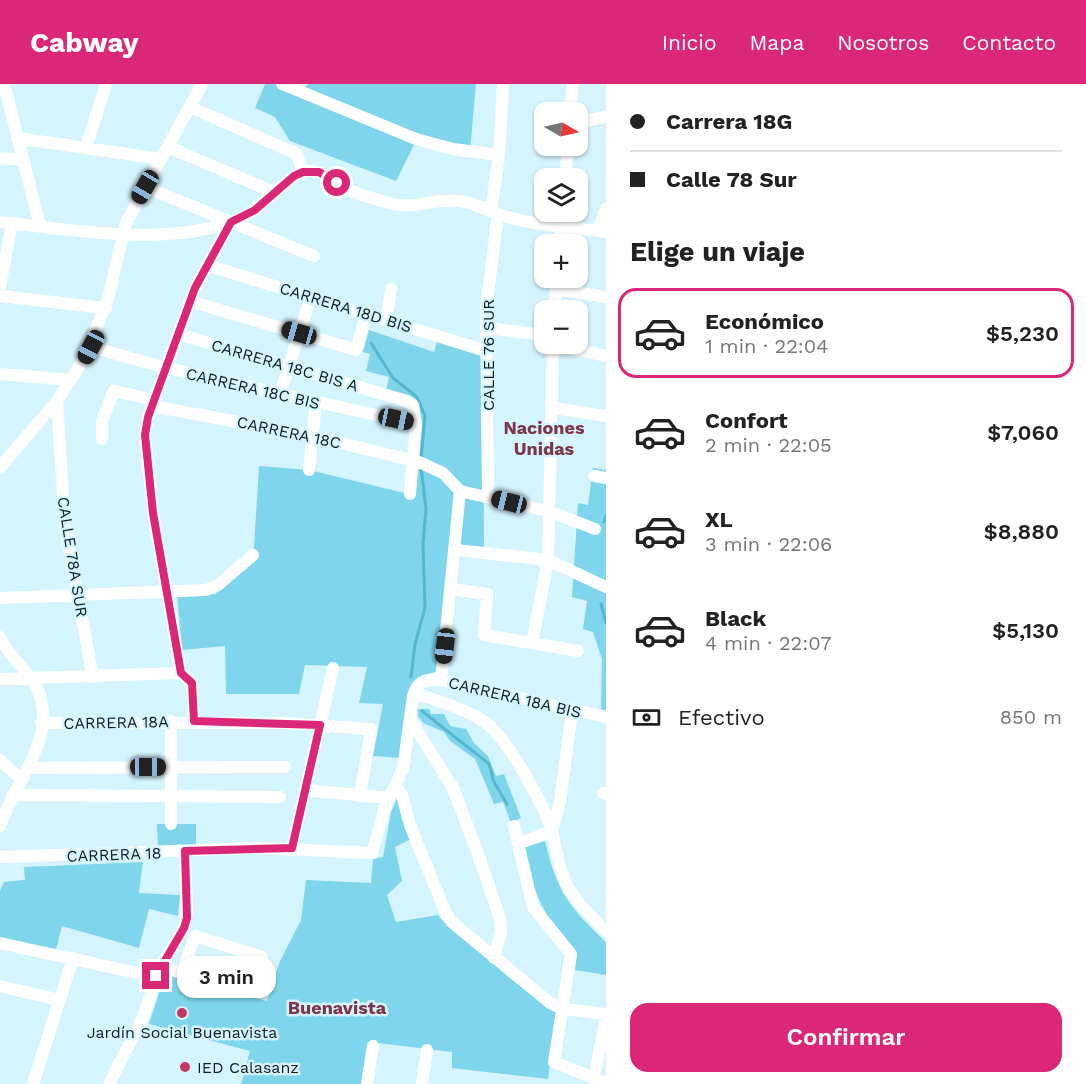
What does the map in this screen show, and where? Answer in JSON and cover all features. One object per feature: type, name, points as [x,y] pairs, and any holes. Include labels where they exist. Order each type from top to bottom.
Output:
[{"type":"street","points":[[4,84],[40,226]]},
{"type":"street","points":[[86,148],[106,84]]},
{"type":"street","points":[[0,467],[6,451],[57,401],[91,347],[106,308],[126,223],[202,84]]},
{"type":"street","points":[[282,84],[417,139],[453,149],[499,155]]},
{"type":"street","name":"CALLE 76 SUR","points":[[488,496],[486,328],[503,84]]},
{"type":"street","points":[[571,102],[573,84]]},
{"type":"street","points":[[190,107],[297,154],[303,172]]},
{"type":"street","points":[[588,120],[606,117]]},
{"type":"street","points":[[0,121],[16,132],[86,148],[161,159]]},
{"type":"street","points":[[168,147],[276,193]]},
{"type":"street","points":[[0,158],[23,160]]},
{"type":"street","points":[[0,286],[6,223],[123,235],[193,230],[231,222],[255,210],[294,176],[303,172],[319,172],[352,191],[395,204],[413,206],[458,201],[561,227],[602,231],[606,209]]},
{"type":"street","points":[[145,187],[314,256]]},
{"type":"street","points":[[194,721],[192,683],[181,673],[153,513],[145,435],[189,301],[206,265],[231,222]]},
{"type":"street","points":[[561,234],[562,222]]},
{"type":"street","name":"CARRERA 18D BIS","points":[[206,265],[486,351]]},
{"type":"street","points":[[574,288],[606,297]]},
{"type":"street","points":[[386,319],[392,289]]},
{"type":"street","points":[[0,296],[106,308]]},
{"type":"street","points":[[280,394],[311,296]]},
{"type":"street","points":[[189,301],[356,350],[367,313]]},
{"type":"street","points":[[486,328],[534,333]]},
{"type":"street","name":"CARRERA 18C BIS A","points":[[178,334],[391,396],[413,405],[416,424]]},
{"type":"street","name":"CARRERA 18C BIS","points":[[91,347],[167,368],[416,424]]},
{"type":"street","points":[[588,352],[606,356]]},
{"type":"street","points":[[532,643],[548,560],[546,552],[551,512],[553,354]]},
{"type":"street","points":[[0,374],[71,380]]},
{"type":"street","name":"CARRERA 18C","points":[[102,439],[102,421],[114,391],[154,403],[313,436],[420,462],[443,473],[460,491]]},
{"type":"street","name":"CALLE 78A SUR","points":[[57,401],[65,528],[93,677]]},
{"type":"street","points":[[309,470],[316,402]]},
{"type":"street","points":[[553,408],[606,416]]},
{"type":"street","points":[[410,494],[420,462],[416,424]]},
{"type":"street","points":[[441,680],[456,550],[460,491],[551,512],[595,529]]},
{"type":"street","points":[[456,550],[548,560],[606,587]]},
{"type":"street","points":[[0,598],[168,592],[212,588],[253,555]]},
{"type":"street","points":[[451,589],[487,594],[484,635],[578,651]]},
{"type":"street","points":[[0,637],[8,653],[31,679],[40,698],[41,723],[29,768],[2,809],[0,826]]},
{"type":"street","points":[[292,848],[333,668]]},
{"type":"street","points":[[0,679],[181,673]]},
{"type":"street","name":"CARRERA 18A BIS","points":[[414,693],[425,680],[441,680],[606,717]]},
{"type":"street","points":[[305,789],[389,798],[396,786],[404,760],[414,693],[466,712],[487,723],[501,737],[537,797],[552,831],[556,856],[572,894],[606,931]]},
{"type":"street","points":[[552,831],[560,801],[572,711]]},
{"type":"street","points":[[410,719],[453,788],[478,855],[500,919],[501,932],[494,958]]},
{"type":"street","name":"CARRERA 18A","points":[[41,723],[194,721],[371,729],[360,796]]},
{"type":"street","points":[[171,722],[171,824]]},
{"type":"street","points":[[0,760],[22,780]]},
{"type":"street","points":[[29,768],[285,767]]},
{"type":"street","points":[[396,786],[446,914],[541,997],[563,1009],[606,1017],[600,1081],[554,1062],[563,1009],[571,958],[570,951],[533,908],[514,826]]},
{"type":"street","points":[[12,795],[280,797]]},
{"type":"street","name":"CARRERA 18","points":[[0,857],[292,848],[372,853],[389,798]]},
{"type":"street","points":[[518,844],[552,831]]},
{"type":"street","points":[[109,1084],[143,1017],[158,972],[184,928],[187,918],[185,851]]},
{"type":"street","points":[[0,943],[158,972],[182,973],[195,936],[262,957]]},
{"type":"street","points":[[33,1084],[73,958]]},
{"type":"street","points":[[0,986],[60,1000]]},
{"type":"street","points":[[367,1084],[373,1046]]},
{"type":"street","points":[[422,1084],[427,1050]]},
{"type":"shaded area","points":[[265,84],[282,84],[302,93],[308,84],[476,84],[470,151],[417,139],[396,181],[290,141],[275,117],[255,108]]},
{"type":"shaded area","points":[[369,330],[434,352],[437,342],[483,353],[484,551],[454,548],[438,671],[423,676],[400,758],[373,756],[383,704],[359,703],[367,667],[305,665],[299,694],[226,694],[225,646],[182,650],[177,595],[215,594],[253,563],[259,466],[309,470],[413,495],[409,398],[386,390],[389,377],[366,371],[370,354],[363,352]]},
{"type":"shaded area","points":[[593,468],[606,470],[606,711],[601,710],[602,659],[593,632],[583,629],[587,601],[572,597],[578,503],[588,505]]},
{"type":"shaded area","points":[[418,709],[429,709],[431,714],[444,714],[450,726],[466,729],[474,743],[488,756],[496,776],[504,774],[521,818],[511,823],[503,802],[494,804],[475,759],[450,741],[444,732],[423,723],[418,716]]},
{"type":"shaded area","points":[[398,796],[413,838],[395,847],[402,881],[387,895],[396,922],[438,915],[448,927],[526,991],[557,1012],[548,1079],[452,1068],[452,1052],[369,1042],[361,1084],[241,1084],[250,1051],[149,1024],[165,974],[267,1001],[280,961],[301,920],[306,880],[371,883],[373,859],[383,857],[391,812]]},
{"type":"shaded area","points":[[157,824],[196,824],[196,847],[158,848]]},
{"type":"shaded area","points":[[545,841],[554,873],[566,897],[583,919],[606,942],[606,975],[575,970],[577,954],[556,928],[536,893],[522,848]]},
{"type":"shaded area","points":[[143,862],[139,893],[180,895],[178,916],[149,909],[139,948],[62,926],[56,949],[0,941],[0,891],[4,882],[25,880],[24,867]]},
{"type":"waterway","points":[[371,343],[393,378],[417,397],[425,416],[421,460]]},
{"type":"waterway","points":[[411,677],[415,644],[425,608],[423,543],[426,509],[421,467]]},
{"type":"waterway","points":[[604,522],[606,516]]},
{"type":"waterway","points":[[601,604],[606,623]]},
{"type":"waterway","points":[[422,711],[489,764],[494,782],[507,804]]},
{"type":"place","name":"Jardín Social Buenavista","points":[[182,1013]]},
{"type":"place","name":"IED Calasanz","points":[[185,1067]]},
{"type":"district","name":"Naciones Unidas","points":[[544,438]]},
{"type":"district","name":"Buenavista","points":[[337,1008]]},
{"type":"route","points":[[156,976],[184,928],[187,918],[185,851],[292,848],[320,725],[194,721],[192,683],[181,673],[153,513],[145,426],[189,301],[217,244],[231,222],[248,215],[264,204],[294,176],[303,172],[319,172],[337,183]]}]
